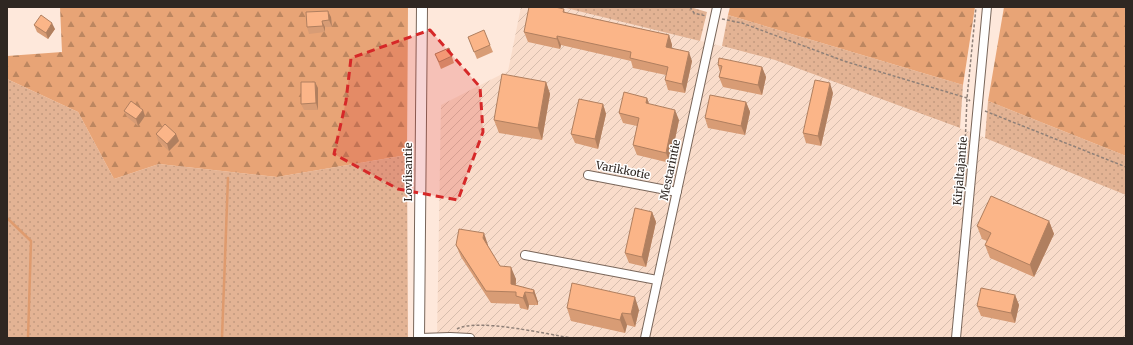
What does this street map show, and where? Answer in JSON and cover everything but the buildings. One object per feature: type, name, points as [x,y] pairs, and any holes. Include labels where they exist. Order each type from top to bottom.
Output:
[{"type":"main road","name":"Loviisantie","points":[[420,338],[422,7]]},
{"type":"street","name":"Mestarintie","points":[[645,338],[717,7]]},
{"type":"street","name":"Kirjaltajantie","points":[[956,338],[987,7]]},
{"type":"street","name":"Varikkotie","points":[[588,175],[677,192]]},
{"type":"street","points":[[525,255],[657,280]]},
{"type":"street","points":[[420,338],[470,338]]},
{"type":"path","points":[[690,7],[694,14],[742,23],[844,61],[968,98],[978,108],[1126,167]]},
{"type":"path","points":[[450,337],[456,329],[462,326],[472,325],[524,329],[571,338]]},
{"type":"highlighted area","points":[[430,30],[480,87],[483,132],[458,200],[398,189],[334,154],[346,101],[351,58]]},
{"type":"shaded area","points":[[521,7],[565,7],[773,59],[1005,145],[1126,194],[1126,338],[437,338],[441,105],[508,71]]},
{"type":"shaded area","points":[[562,7],[690,7],[707,12],[700,41]]},
{"type":"shaded area","points":[[728,15],[963,85],[960,128],[775,60],[722,46]]},
{"type":"shaded area","points":[[7,79],[78,112],[114,179],[159,164],[277,177],[407,155],[408,338],[7,338]]},
{"type":"shaded area","points":[[988,101],[1126,156],[1126,195],[985,138]]},
{"type":"green space","points":[[60,7],[408,7],[407,155],[277,177],[159,164],[114,179],[78,112],[7,79],[7,56],[62,52]]},
{"type":"green space","points":[[730,7],[975,7],[963,85],[728,15]]},
{"type":"green space","points":[[1004,7],[1126,7],[1126,156],[988,101]]},
{"type":"waterway","points":[[222,338],[228,178]]},
{"type":"waterway","points":[[7,218],[31,241],[28,338]]}]
